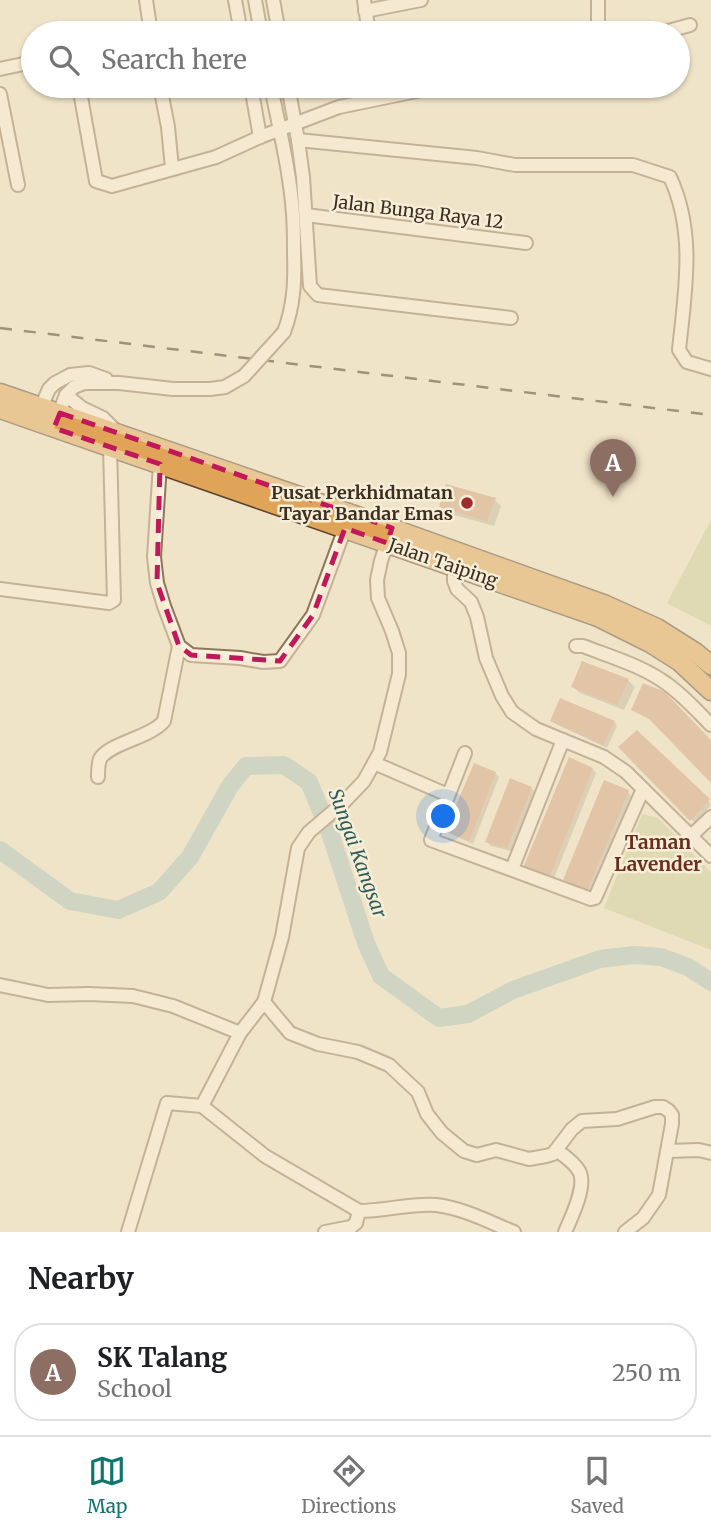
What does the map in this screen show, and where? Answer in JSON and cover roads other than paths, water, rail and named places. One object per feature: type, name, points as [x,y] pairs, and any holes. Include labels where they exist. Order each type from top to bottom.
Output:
[{"type":"highway","name":"Jalan Taiping","points":[[0,393],[38,414]]},
{"type":"highway","name":"Jalan Taiping","points":[[0,409],[38,414],[57,420],[389,536],[606,605],[657,628],[711,665]]},
{"type":"highway","name":"Jalan Taiping","points":[[115,440],[160,464],[345,528],[389,536],[454,567],[598,617],[625,629],[680,662],[711,691]]},
{"type":"street","points":[[146,0],[149,21]]},
{"type":"street","points":[[235,0],[239,21]]},
{"type":"street","points":[[255,0],[259,21]]},
{"type":"street","points":[[273,0],[277,21]]},
{"type":"street","points":[[364,5],[421,0]]},
{"type":"street","points":[[598,0],[598,21]]},
{"type":"street","points":[[0,69],[21,65]]},
{"type":"street","points":[[0,94],[18,185]]},
{"type":"street","points":[[81,98],[96,181],[112,186],[216,157],[260,137],[363,98]]},
{"type":"street","points":[[162,98],[172,168]]},
{"type":"street","points":[[253,98],[260,137]]},
{"type":"street","points":[[57,420],[66,395],[74,387],[84,383],[210,390],[225,387],[244,376],[284,332],[290,316],[295,273],[293,213],[273,98]]},
{"type":"street","points":[[290,98],[306,215],[310,286],[318,295],[511,317]]},
{"type":"street","points":[[298,140],[477,158],[514,165],[633,165],[670,177],[684,216],[688,256],[679,350],[687,362],[711,369]]},
{"type":"street","name":"Jalan Bunga Raya 12","points":[[306,215],[526,243]]},
{"type":"street","points":[[38,414],[48,389],[70,375],[89,373],[119,383]]},
{"type":"street","points":[[0,589],[109,603],[114,600],[115,440],[103,418],[82,408],[66,395]]},
{"type":"street","points":[[97,777],[104,755],[156,729],[164,720],[179,646],[157,583],[154,556],[160,464]]},
{"type":"street","points":[[179,646],[191,655],[240,657],[263,662],[280,661],[313,615],[345,528]]},
{"type":"street","points":[[202,1105],[240,1033],[264,1002],[282,937],[298,848],[309,831],[344,803],[364,781],[380,752],[399,674],[399,653],[378,598],[377,580],[389,536]]},
{"type":"street","points":[[454,567],[457,589],[471,602],[486,658],[512,712],[536,729],[604,757],[626,772],[711,856]]},
{"type":"street","points":[[576,646],[583,646],[645,671],[666,683],[711,725]]},
{"type":"street","points":[[512,869],[563,740]]},
{"type":"street","points":[[465,753],[431,840],[588,898],[595,898],[643,789]]},
{"type":"street","points":[[374,763],[448,795]]},
{"type":"street","points":[[691,836],[711,817]]},
{"type":"street","points":[[0,985],[48,995],[133,996],[173,1006],[240,1033]]},
{"type":"street","points":[[264,1002],[290,1033],[318,1044],[358,1052],[389,1065],[418,1092],[427,1114],[442,1133],[464,1151],[477,1154],[496,1150],[529,1159],[546,1156],[553,1154],[572,1129],[582,1121],[617,1119],[646,1109],[663,1107],[669,1111],[672,1124],[659,1195],[643,1218],[625,1232]]},
{"type":"street","points":[[128,1232],[167,1103],[202,1105],[265,1156],[358,1216],[415,1205],[436,1205],[466,1213],[514,1232]]},
{"type":"street","points":[[556,1150],[574,1165],[582,1180],[581,1190],[565,1232]]},
{"type":"street","points":[[668,1151],[699,1150],[711,1153]]},
{"type":"street","points":[[325,1232],[351,1227],[358,1216]]},
{"type":"waterway","name":"Sungai Kangsar","points":[[0,850],[70,901],[118,910],[159,892],[190,857],[230,786],[246,766],[284,765],[309,782],[330,833],[366,943],[381,976],[439,1018],[468,1014],[513,990],[600,959],[634,955],[661,957],[688,967],[711,982]]},
{"type":"railway","points":[[0,328],[711,415]]},
{"type":"place","name":"SK Talang","points":[[613,497]]},
{"type":"place","name":"Pusat Perkhidmatan Tayar Bandar Emas","points":[[467,503]]},
{"type":"district","name":"Taman Lavender","points":[[658,853]]}]
